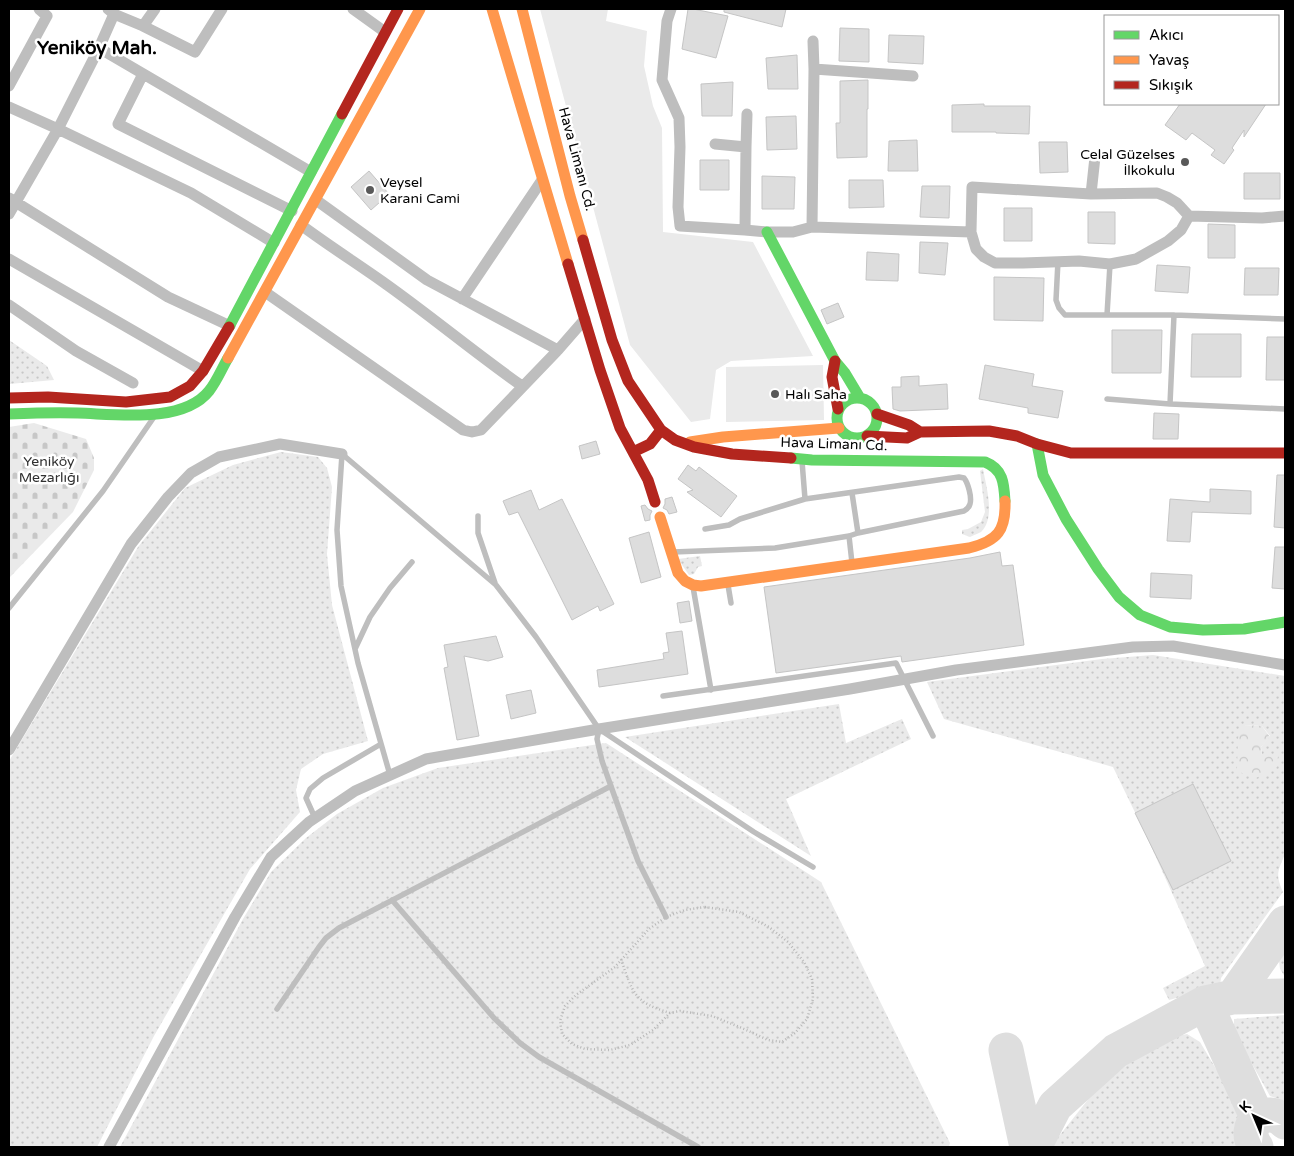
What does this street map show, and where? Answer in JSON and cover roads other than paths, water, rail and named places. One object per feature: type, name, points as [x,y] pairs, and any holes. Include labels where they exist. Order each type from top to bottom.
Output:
[{"type":"street","points":[[9,86],[13,66],[47,16],[39,9]]},
{"type":"street","points":[[143,26],[154,9]]},
{"type":"street","points":[[9,214],[12,200],[58,129],[98,48],[111,11],[195,52],[222,9]]},
{"type":"street","points":[[353,9],[385,32]]},
{"type":"street","points":[[9,398],[48,397],[126,402],[170,397],[190,386],[203,372],[230,326],[398,9]]},
{"type":"street","points":[[9,414],[43,412],[165,413],[185,408],[198,401],[209,391],[420,9]]},
{"type":"street","points":[[492,9],[600,370],[620,428],[648,480],[656,502]]},
{"type":"street","name":"Hava Limanı Cd.","points":[[522,9],[570,196],[612,340],[628,381],[661,430],[675,440],[694,447],[732,454],[802,459],[985,462],[992,464],[999,471],[1002,478],[1005,520],[994,538],[985,543],[968,548],[728,583],[693,585]]},
{"type":"street","points":[[671,9],[666,21],[662,80],[679,118],[678,207],[680,226],[767,232],[793,232],[812,227],[971,232]]},
{"type":"street","points":[[812,227],[813,41]]},
{"type":"street","points":[[98,48],[311,172]]},
{"type":"street","points":[[814,69],[913,76]]},
{"type":"street","points":[[143,74],[118,124],[292,210]]},
{"type":"street","points":[[9,107],[191,193],[274,242]]},
{"type":"street","points":[[745,230],[747,114]]},
{"type":"street","points":[[715,144],[746,147]]},
{"type":"street","points":[[1091,194],[1095,157]]},
{"type":"street","points":[[462,299],[542,180]]},
{"type":"street","points":[[1189,216],[1180,230],[1168,241],[1136,259],[1110,264],[1079,260],[996,263],[984,257],[976,249],[971,232],[972,187],[1091,194],[1157,193],[1177,203],[1189,216],[1262,218],[1285,216]]},
{"type":"street","points":[[12,200],[168,297],[230,326]]},
{"type":"street","points":[[316,200],[427,280],[558,350]]},
{"type":"street","points":[[301,225],[383,282],[522,386]]},
{"type":"street","points":[[767,232],[835,361],[845,372],[860,398]]},
{"type":"street","points":[[9,259],[203,372]]},
{"type":"street","points":[[265,292],[463,430],[472,432],[480,430],[558,350],[585,319]]},
{"type":"street","points":[[9,306],[76,351],[133,383]]},
{"type":"street","points":[[835,361],[832,377],[838,409],[837,422],[843,433],[854,438],[867,436],[907,438],[920,432],[989,431],[1017,436],[1037,444],[1071,453],[1285,453]]},
{"type":"street","points":[[838,409],[847,400],[853,398],[866,399],[871,403],[877,414],[877,420],[875,427],[867,436]]},
{"type":"street","points":[[877,414],[909,425],[920,432]]},
{"type":"street","points":[[683,443],[724,437],[839,428]]},
{"type":"street","points":[[632,452],[650,444],[661,430]]},
{"type":"street","points":[[9,750],[132,544],[168,497],[191,472],[220,458],[280,444],[342,454]]},
{"type":"street","points":[[1037,444],[1043,475],[1066,519],[1098,569],[1119,597],[1140,615],[1170,627],[1203,630],[1244,629],[1285,622]]},
{"type":"street","points":[[660,517],[678,573],[685,581],[693,585]]},
{"type":"street","points":[[109,1147],[235,917],[272,857],[309,822],[355,791],[426,759],[956,670],[1133,647],[1173,646],[1285,666]]},
{"type":"lane","points":[[1058,261],[1056,300],[1058,308],[1065,315],[1174,315],[1285,319]]},
{"type":"lane","points":[[1107,315],[1110,264]]},
{"type":"lane","points":[[1170,404],[1174,315]]},
{"type":"lane","points":[[1107,399],[1285,410]]},
{"type":"lane","points":[[9,608],[103,491],[157,413]]},
{"type":"lane","points":[[342,454],[496,585],[536,637],[599,729],[754,832],[813,867]]},
{"type":"lane","points":[[342,454],[337,530],[340,586],[355,649],[390,775]]},
{"type":"lane","points":[[802,459],[805,499]]},
{"type":"lane","points":[[671,552],[775,548],[849,536],[964,511],[970,504],[968,482],[964,478],[959,477],[805,499],[729,525],[705,529]]},
{"type":"lane","points":[[852,493],[858,533]]},
{"type":"lane","points":[[478,516],[478,533],[496,585]]},
{"type":"lane","points":[[849,536],[852,565]]},
{"type":"lane","points":[[355,649],[370,617],[390,588],[412,562]]},
{"type":"lane","points":[[728,583],[731,604]]},
{"type":"lane","points":[[693,585],[711,690]]},
{"type":"lane","points":[[664,696],[896,663],[933,736]]},
{"type":"lane","points":[[599,729],[597,740],[602,761],[638,861],[666,917]]},
{"type":"lane","points":[[315,818],[306,798],[310,789],[323,778],[381,744]]},
{"type":"lane","points":[[277,1009],[326,938],[339,928],[611,786]]},
{"type":"lane","points":[[392,900],[494,1018],[520,1043],[539,1057],[698,1147]]},
{"type":"place","name":"Celal Güzelses İlkokulu","points":[[1185,162]]},
{"type":"place","name":"Veysel Karani Cami","points":[[370,190]]},
{"type":"place","name":"Halı Saha","points":[[775,394]]},
{"type":"district","name":"Yeniköy Mah.","points":[[97,48]]},
{"type":"park label","name":"Yeniköy Mezarlığı","points":[[49,470]]}]
